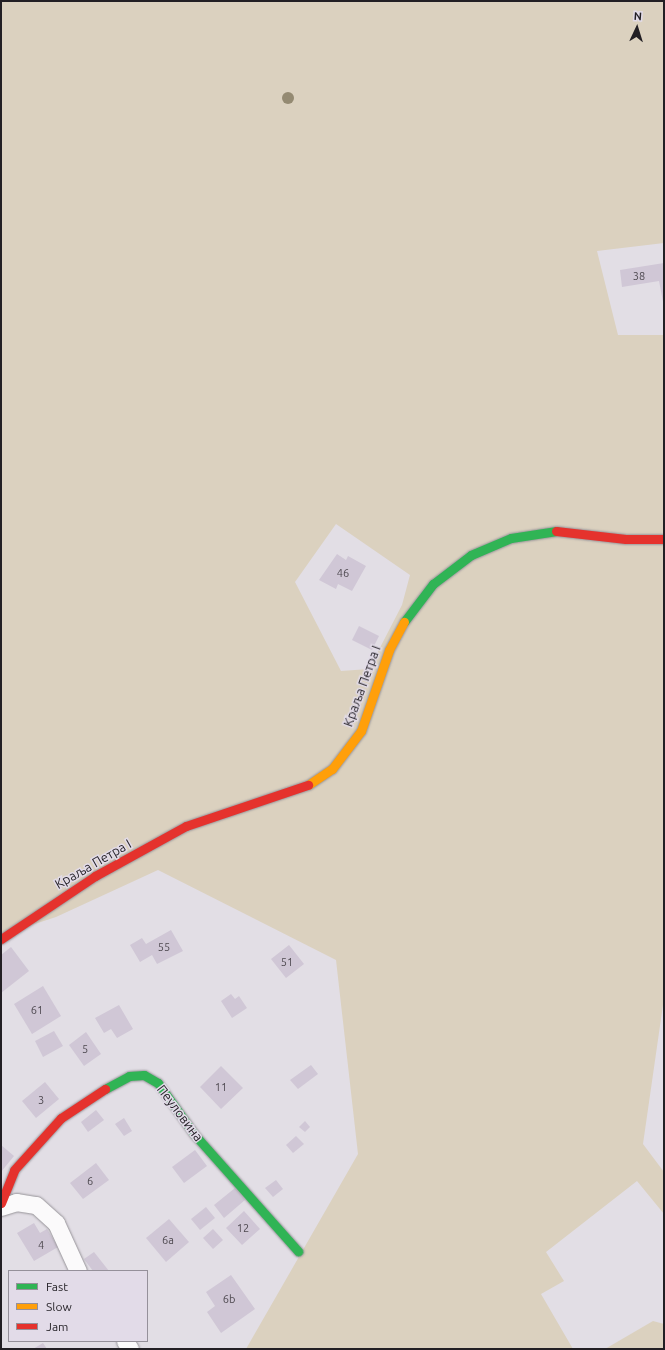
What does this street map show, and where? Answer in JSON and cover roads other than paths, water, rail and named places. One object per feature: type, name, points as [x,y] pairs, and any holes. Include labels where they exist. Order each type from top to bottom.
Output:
[{"type":"street","name":"Краља Петра I","points":[[1,939],[95,876],[186,826],[291,792],[315,782],[332,769],[361,731],[382,667],[408,614],[433,584],[471,555],[511,538],[554,531],[626,539],[664,539]]},
{"type":"street","name":"Пеуловина","points":[[1,1203],[14,1170],[61,1118],[97,1093],[129,1076],[144,1075],[158,1083],[194,1134],[298,1251]]},
{"type":"street","points":[[1,1207],[16,1202],[36,1205],[56,1223],[78,1270]]}]
